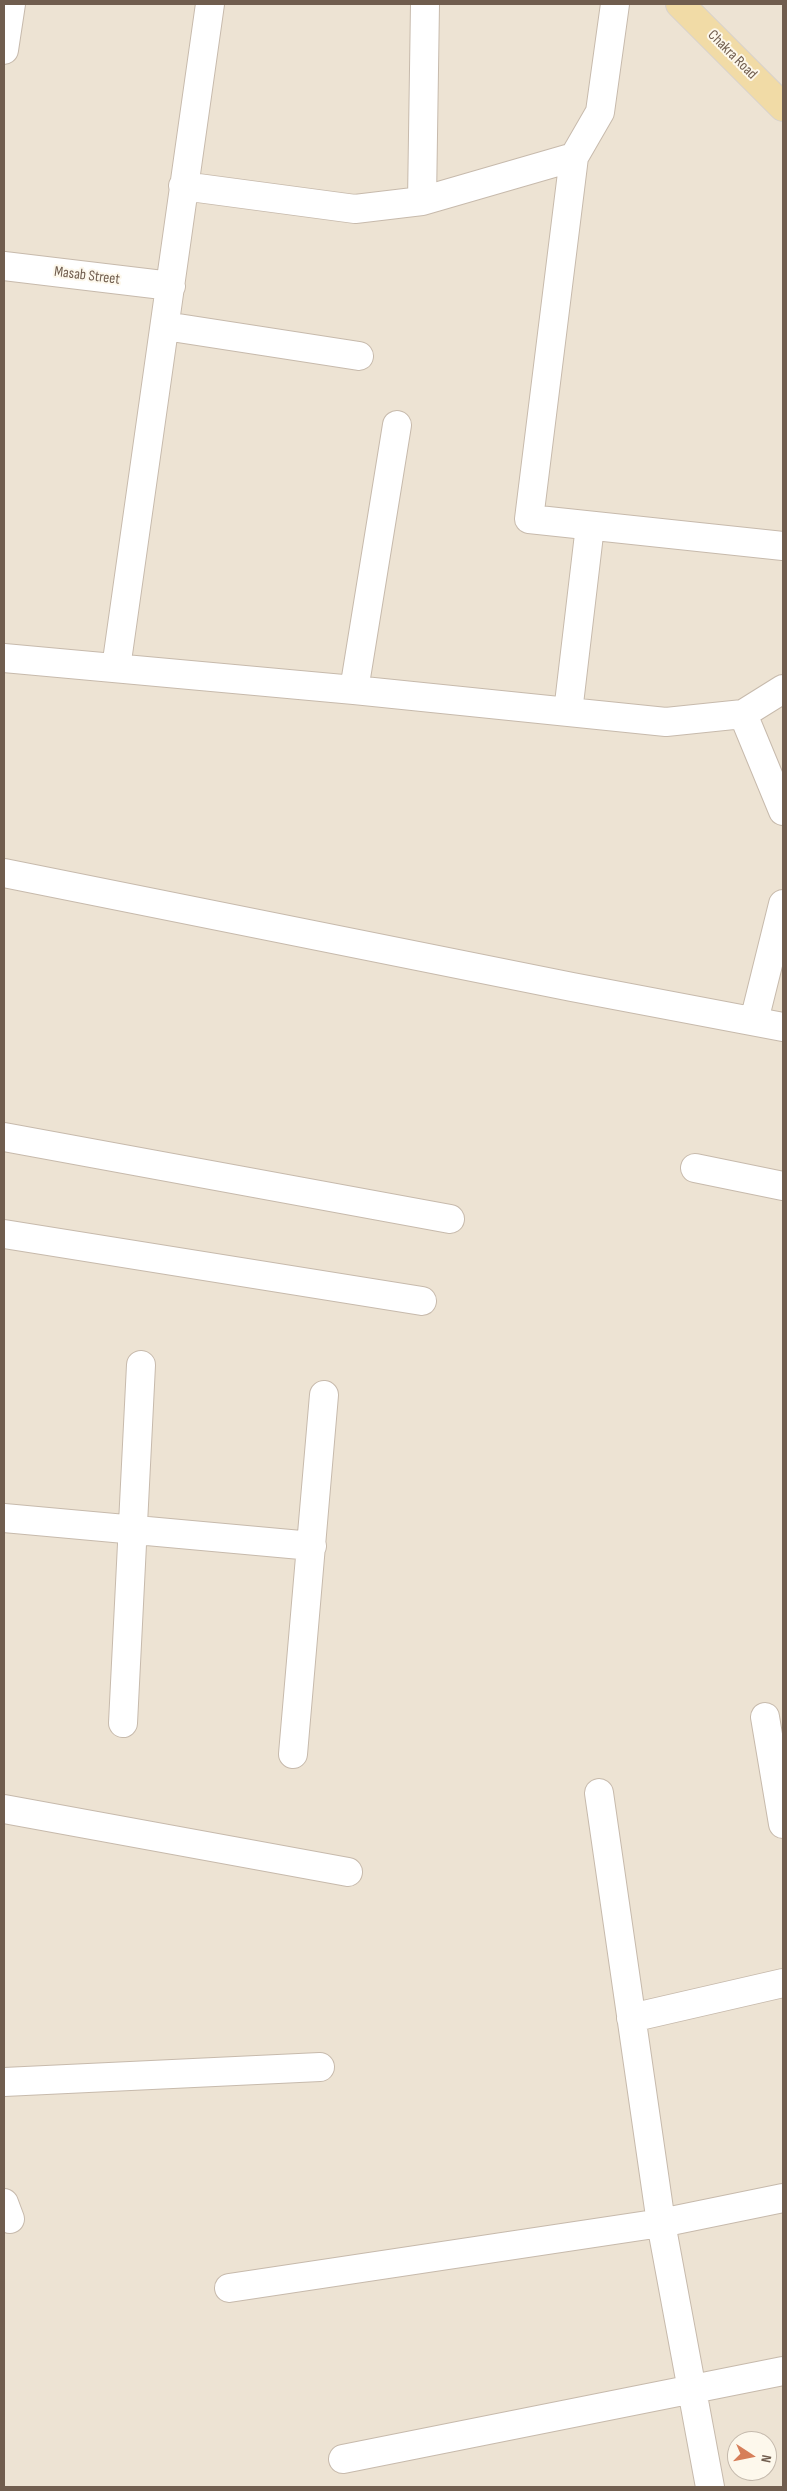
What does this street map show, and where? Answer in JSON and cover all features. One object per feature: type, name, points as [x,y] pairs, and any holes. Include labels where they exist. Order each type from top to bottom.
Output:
[{"type":"main road","name":"Chakra Road","points":[[680,4],[783,107]]},
{"type":"street","points":[[4,50],[10,4]]},
{"type":"street","points":[[116,668],[210,4]]},
{"type":"street","points":[[422,201],[426,4]]},
{"type":"street","points":[[615,4],[600,112],[574,157],[529,519],[783,546]]},
{"type":"street","points":[[183,186],[355,208],[422,201],[574,157]]},
{"type":"street","name":"Masab Street","points":[[4,266],[171,286]]},
{"type":"street","points":[[165,326],[358,356]]},
{"type":"street","points":[[354,690],[397,425]]},
{"type":"street","points":[[568,712],[590,526]]},
{"type":"street","points":[[4,658],[354,690],[666,722],[743,714],[783,689]]},
{"type":"street","points":[[743,714],[783,811]]},
{"type":"street","points":[[4,873],[783,1027]]},
{"type":"street","points":[[754,1021],[783,904]]},
{"type":"street","points":[[4,1137],[450,1219]]},
{"type":"street","points":[[695,1168],[783,1186]]},
{"type":"street","points":[[4,1234],[422,1301]]},
{"type":"street","points":[[123,1723],[140,1364]]},
{"type":"street","points":[[293,1754],[324,1395]]},
{"type":"street","points":[[4,1518],[312,1546]]},
{"type":"street","points":[[765,1717],[783,1824]]},
{"type":"street","points":[[598,1793],[661,2223],[710,2487]]},
{"type":"street","points":[[4,1809],[348,1872]]},
{"type":"street","points":[[631,2018],[783,1983]]},
{"type":"street","points":[[4,2082],[320,2067]]},
{"type":"street","points":[[229,2288],[661,2223],[783,2198]]},
{"type":"street","points":[[343,2459],[783,2371]]},
{"type":"shaded area","points":[[4,4],[783,4],[783,2487],[4,2487]]}]
